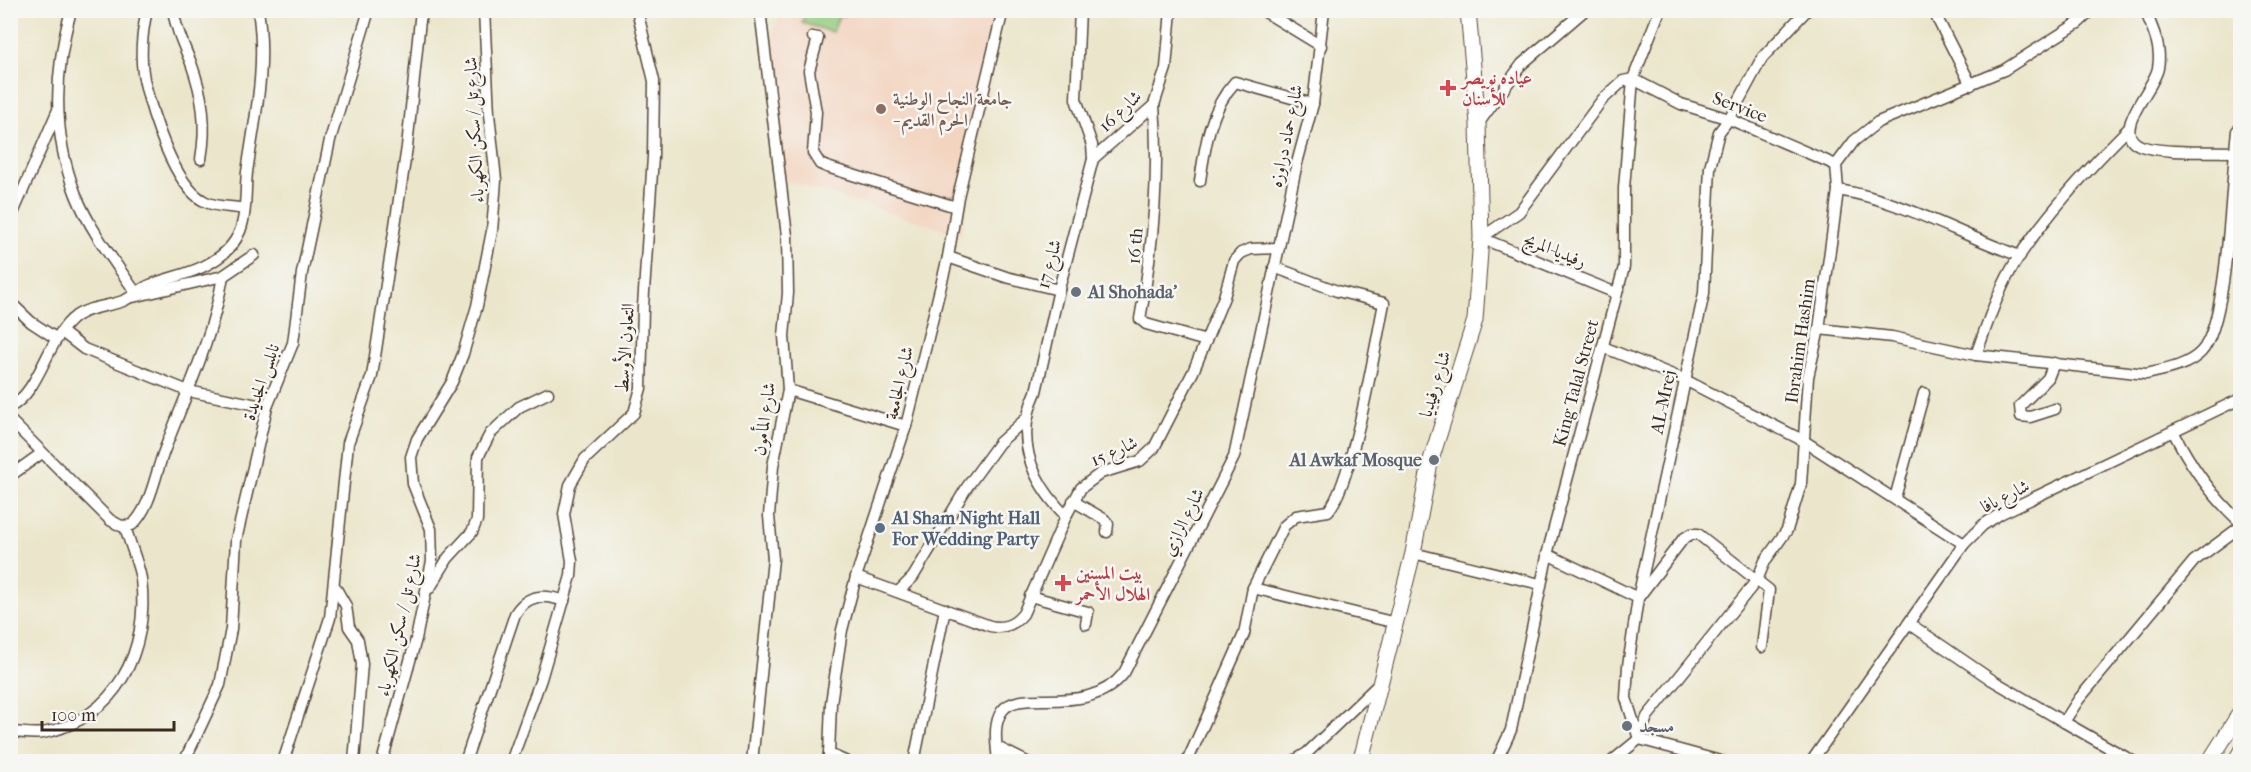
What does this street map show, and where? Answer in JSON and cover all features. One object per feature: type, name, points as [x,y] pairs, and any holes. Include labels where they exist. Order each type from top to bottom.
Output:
[{"type":"main road","name":"شارع رفيديا","points":[[1358,762],[1363,752],[1383,680],[1413,553],[1430,464],[1475,320],[1481,238],[1478,124],[1468,10]]},
{"type":"main road","points":[[2209,762],[2241,713]]},
{"type":"main road","points":[[2235,762],[2241,753]]},
{"type":"street","points":[[71,10],[62,44],[57,112],[67,166],[77,197],[133,295]]},
{"type":"street","points":[[147,10],[142,46],[144,78],[158,129],[188,187],[203,201],[244,209]]},
{"type":"street","points":[[173,10],[177,29],[202,100],[204,128],[201,159]]},
{"type":"street","points":[[133,295],[166,279],[202,267],[221,256],[237,237],[244,209],[262,78],[258,10]]},
{"type":"street","name":"نابلس الجديدة","points":[[184,762],[220,685],[231,629],[236,540],[267,407],[293,344],[302,273],[330,140],[369,10]]},
{"type":"street","points":[[283,762],[330,618],[335,587],[348,443],[372,376],[407,147],[421,10]]},
{"type":"street","name":"شارع تل / سكن الكهرباء","points":[[382,762],[416,639],[433,556],[429,524],[412,480],[411,457],[421,432],[447,390],[464,354],[477,306],[492,231],[495,180],[484,10]]},
{"type":"street","name":"التعاون الأوسط","points":[[511,762],[541,679],[572,569],[564,514],[570,485],[585,459],[634,413],[641,388],[643,307],[653,157],[654,81],[637,10]]},
{"type":"street","name":"شارع المأمون","points":[[752,762],[773,559],[769,516],[773,466],[788,390],[784,336],[788,293],[787,236],[760,10]]},
{"type":"street","name":"شارع الجامعة","points":[[830,758],[829,723],[836,661],[856,577],[906,426],[948,257],[956,207],[1003,10]]},
{"type":"street","name":"شارع 17","points":[[1066,516],[1046,496],[1034,473],[1027,450],[1028,417],[1094,159],[1092,145],[1076,99],[1080,10]]},
{"type":"street","name":"شارع 16","points":[[1094,159],[1154,105],[1166,69],[1171,10]]},
{"type":"street","points":[[1262,10],[1321,46]]},
{"type":"street","name":"شارع حماد دراوزه","points":[[1274,267],[1313,104],[1324,10]]},
{"type":"street","points":[[1478,124],[1522,64],[1585,10]]},
{"type":"street","name":"King Talal Street","points":[[1496,762],[1511,730],[1547,554],[1624,267],[1624,188],[1633,80],[1660,10]]},
{"type":"street","name":"AL-Mrej","points":[[1639,739],[1626,698],[1638,598],[1704,292],[1710,167],[1719,132],[1730,119],[1762,58],[1807,10]]},
{"type":"street","points":[[1933,10],[1971,85]]},
{"type":"street","points":[[1836,165],[1854,141],[1878,122],[2004,70],[2078,22],[2092,10]]},
{"type":"street","points":[[2145,10],[2158,45],[2158,71],[2155,80],[2131,117],[2128,129],[2130,136],[2139,145],[2237,152]]},
{"type":"street","points":[[813,37],[818,38],[809,71],[815,102],[813,148],[816,160],[838,171],[956,207]]},
{"type":"street","points":[[1481,238],[1520,212],[1602,100],[1623,81],[1633,80]]},
{"type":"street","name":"Service","points":[[1633,80],[1681,104],[1730,119],[1836,165]]},
{"type":"street","points":[[1200,181],[1206,138],[1224,93],[1235,82],[1313,104]]},
{"type":"street","name":"16 th","points":[[1154,105],[1157,137],[1154,240],[1140,319],[1146,324],[1206,341]]},
{"type":"street","points":[[10,220],[57,112]]},
{"type":"street","points":[[1976,356],[1993,306],[2019,256],[2088,168],[2128,129]]},
{"type":"street","points":[[1819,329],[1892,337],[1976,356],[2146,374],[2169,369],[2202,352],[2215,323],[2225,269],[2237,152],[2237,131],[2241,129]]},
{"type":"street","name":"Ibrahim Hashim","points":[[1611,762],[1639,739],[1647,717],[1757,580],[1765,561],[1787,530],[1801,484],[1808,377],[1819,329],[1838,190],[1836,165]]},
{"type":"street","points":[[1838,190],[1906,206],[1942,225],[2019,256]]},
{"type":"street","name":"رفيديا-المريج","points":[[1481,238],[1616,293]]},
{"type":"street","name":"شارع 15","points":[[856,577],[990,626],[1006,627],[1020,618],[1073,501],[1087,482],[1101,472],[1134,464],[1150,453],[1193,372],[1224,297],[1233,261],[1241,253],[1251,249],[1279,248]]},
{"type":"street","points":[[10,407],[23,396],[60,335],[74,318],[88,310],[133,295],[223,276],[254,255]]},
{"type":"street","points":[[948,257],[1006,277],[1059,290]]},
{"type":"street","points":[[1187,762],[1244,634],[1253,588],[1288,522],[1296,516],[1323,513],[1333,503],[1346,470],[1384,303],[1337,291],[1274,267]]},
{"type":"street","name":"شارع الرازي","points":[[999,762],[997,723],[1001,712],[1010,704],[1022,700],[1081,699],[1113,685],[1124,673],[1234,457],[1274,267]]},
{"type":"street","points":[[10,420],[110,520],[125,526],[135,523],[146,503],[188,391],[213,319],[223,276]]},
{"type":"street","points":[[10,302],[31,322],[84,349],[188,391],[267,407]]},
{"type":"street","points":[[1603,347],[1685,380],[1804,441],[1964,544]]},
{"type":"street","points":[[2054,363],[2048,378],[2020,406],[2021,416],[2030,417],[2055,409]]},
{"type":"street","points":[[788,390],[906,426]]},
{"type":"street","points":[[430,588],[448,558],[472,532],[477,520],[478,457],[490,434],[519,407],[548,393]]},
{"type":"street","points":[[1895,498],[1924,393]]},
{"type":"street","name":"شارع يافا","points":[[1811,762],[1964,544],[1983,525],[2000,514],[2241,399]]},
{"type":"street","points":[[898,592],[913,577],[968,487],[999,443],[1028,417]]},
{"type":"street","points":[[2173,431],[2190,464],[2215,498],[2241,522]]},
{"type":"street","points":[[10,476],[42,453]]},
{"type":"street","points":[[1073,501],[1104,519],[1108,524],[1107,532]]},
{"type":"street","points":[[10,732],[39,734],[92,715],[111,695],[134,660],[140,627],[141,578],[125,526]]},
{"type":"street","points":[[2064,722],[2079,699],[2194,561],[2241,527]]},
{"type":"street","points":[[1547,554],[1638,598],[1683,539],[1691,534],[1698,534],[1769,590],[1762,647]]},
{"type":"street","points":[[1413,553],[1540,584]]},
{"type":"street","points":[[335,587],[346,606],[349,627],[358,640],[362,664],[354,762]]},
{"type":"street","points":[[1253,588],[1396,623]]},
{"type":"street","points":[[465,762],[515,614],[526,601],[537,596],[549,596],[564,601]]},
{"type":"street","points":[[1030,596],[1088,612],[1086,624]]},
{"type":"street","points":[[914,762],[945,609]]},
{"type":"street","points":[[1910,624],[1992,680],[2134,762]]},
{"type":"street","points":[[1292,762],[1307,753],[1383,680]]},
{"type":"street","points":[[1639,739],[1724,762]]},
{"type":"street","points":[[997,747],[1027,762]]},
{"type":"street","points":[[830,758],[847,762]]},
{"type":"shaded area","name":"جامعة النجاح الوطنية - الحرم القديم","points":[[781,11],[1002,11],[961,235],[785,180],[771,38]]},
{"type":"green space","points":[[806,10],[846,11],[844,16],[839,15],[833,32],[802,23]]},
{"type":"place","name":"عياده نويصر للأسنان","points":[[1448,88]]},
{"type":"place","name":"جامعة النجاح الوطنية - الحرم القديم","points":[[881,109]]},
{"type":"place","name":"Al Shohada'","points":[[1076,292]]},
{"type":"place","name":"Al Awkaf Mosque","points":[[1434,460]]},
{"type":"place","name":"Al Sham Night Hall For Wedding Party","points":[[880,528]]},
{"type":"place","name":"بيت المسنين الهلال الأحمر","points":[[1063,583]]},
{"type":"place","name":"مسجد","points":[[1627,726]]}]
